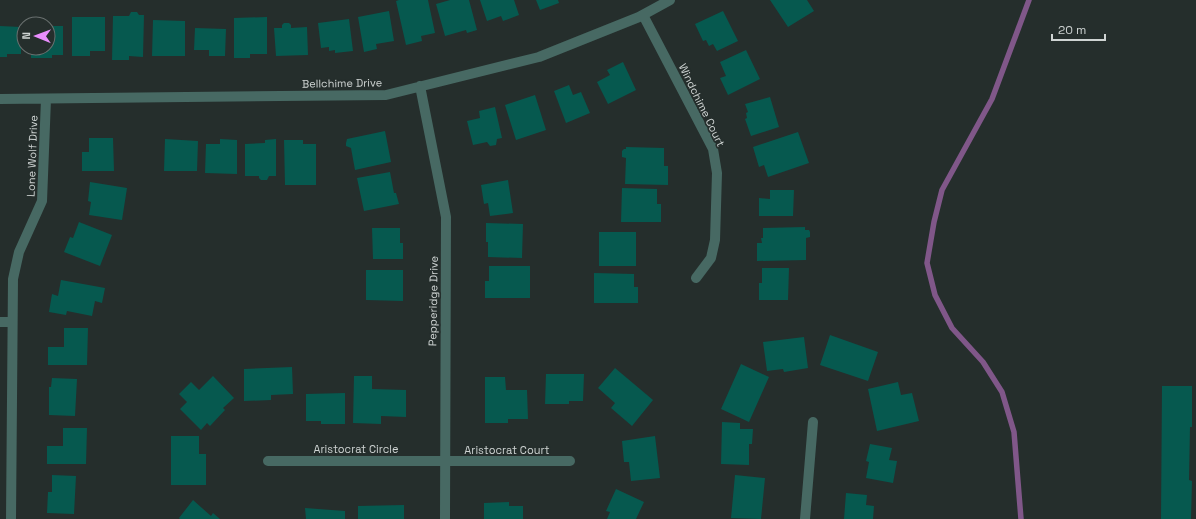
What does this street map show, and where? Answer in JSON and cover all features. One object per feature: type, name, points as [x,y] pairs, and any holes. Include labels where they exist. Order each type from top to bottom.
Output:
[{"type":"street","name":"Bellchime Drive","points":[[0,99],[46,100],[386,95],[539,57],[643,15],[670,0]]},
{"type":"street","name":"Windchime Court","points":[[643,15],[713,149],[717,173],[715,240],[711,258],[696,278]]},
{"type":"street","name":"Pepperidge Drive","points":[[420,86],[446,217],[445,519]]},
{"type":"street","name":"Lone Wolf Drive","points":[[11,519],[13,279],[19,252],[42,201],[46,100]]},
{"type":"street","points":[[0,322],[12,322]]},
{"type":"street","points":[[805,519],[813,422]]},
{"type":"street","name":"Aristocrat Circle","points":[[268,461],[445,462]]},
{"type":"street","name":"Aristocrat Court","points":[[445,462],[570,462]]},
{"type":"building","points":[[428,0],[435,33],[421,36],[422,41],[406,45],[396,1]]},
{"type":"building","points":[[450,0],[469,0],[477,30],[467,33],[466,30],[445,36],[436,4]]},
{"type":"building","points":[[480,0],[514,0],[519,15],[503,21],[501,16],[487,21]]},
{"type":"building","points":[[536,0],[558,0],[559,3],[540,10]]},
{"type":"building","points":[[770,0],[807,0],[814,11],[788,27]]},
{"type":"building","points":[[389,11],[394,41],[376,44],[377,49],[364,52],[358,17]]},
{"type":"building","points":[[723,11],[738,41],[717,51],[713,44],[709,46],[706,40],[703,41],[695,24]]},
{"type":"building","points":[[131,12],[137,12],[139,15],[144,15],[143,57],[129,56],[129,60],[112,60],[113,16],[129,16]]},
{"type":"building","points":[[72,17],[105,17],[105,51],[90,51],[90,56],[72,56]]},
{"type":"building","points":[[267,17],[267,54],[250,54],[250,58],[234,58],[234,18]]},
{"type":"building","points":[[349,19],[353,51],[335,53],[335,50],[329,51],[329,47],[321,48],[318,23]]},
{"type":"building","points":[[153,20],[185,21],[185,56],[152,56]]},
{"type":"building","points":[[284,23],[289,23],[291,28],[307,27],[308,55],[276,56],[274,28],[282,28]]},
{"type":"building","points":[[0,26],[16,27],[16,54],[7,54],[7,57],[0,57]]},
{"type":"building","points":[[56,26],[63,26],[63,55],[56,55]]},
{"type":"building","points":[[195,28],[226,29],[225,56],[209,56],[209,50],[194,50]]},
{"type":"building","points":[[746,50],[760,79],[728,95],[720,78],[726,76],[720,62]]},
{"type":"building","points":[[31,56],[52,56],[52,58],[31,58]]},
{"type":"building","points":[[623,62],[636,90],[608,104],[597,82],[610,75],[607,70]]},
{"type":"building","points":[[569,85],[573,95],[581,92],[590,113],[566,123],[554,91]]},
{"type":"building","points":[[535,95],[546,130],[516,140],[505,105]]},
{"type":"building","points":[[770,97],[779,127],[751,136],[745,119],[747,118],[746,113],[748,112],[745,104]]},
{"type":"building","points":[[495,107],[502,138],[497,139],[496,145],[490,146],[487,142],[473,145],[467,121],[480,118],[479,111]]},
{"type":"building","points":[[385,131],[391,162],[355,170],[351,148],[346,146],[347,139]]},
{"type":"building","points":[[798,132],[809,163],[768,177],[764,165],[759,167],[753,147]]},
{"type":"building","points":[[89,138],[113,138],[114,171],[82,171],[82,152],[89,152]]},
{"type":"building","points":[[165,139],[198,141],[197,171],[164,171]]},
{"type":"building","points":[[220,139],[237,140],[237,174],[205,173],[206,144],[220,144]]},
{"type":"building","points":[[276,139],[276,176],[269,176],[267,180],[261,180],[259,176],[245,176],[245,144],[265,143],[265,140]]},
{"type":"building","points":[[284,140],[303,140],[303,144],[316,144],[316,185],[285,185]]},
{"type":"building","points":[[626,147],[664,148],[664,166],[668,166],[668,185],[625,184],[626,158],[622,157],[622,151],[626,149]]},
{"type":"building","points":[[390,172],[394,193],[396,193],[399,204],[364,211],[357,178]]},
{"type":"building","points":[[508,180],[513,213],[490,216],[488,203],[484,204],[481,185]]},
{"type":"building","points":[[90,182],[127,188],[122,220],[89,215],[91,202],[88,201]]},
{"type":"building","points":[[622,188],[657,189],[657,204],[661,204],[661,222],[621,222]]},
{"type":"building","points":[[770,190],[794,190],[793,216],[759,216],[759,198],[770,199]]},
{"type":"building","points":[[79,222],[112,235],[100,266],[64,252],[70,237],[73,238]]},
{"type":"building","points":[[486,223],[523,224],[522,258],[488,257]]},
{"type":"building","points":[[805,227],[805,230],[809,230],[810,232],[810,237],[806,238],[806,260],[757,261],[757,243],[762,243],[761,238],[763,238],[763,228]]},
{"type":"building","points":[[372,228],[400,228],[400,243],[403,243],[403,259],[373,259]]},
{"type":"building","points":[[599,232],[636,232],[636,266],[599,266]]},
{"type":"building","points":[[489,266],[530,266],[530,298],[485,298],[485,281],[489,281]]},
{"type":"building","points":[[762,268],[789,268],[788,300],[759,300],[759,283],[762,283]]},
{"type":"building","points":[[366,270],[403,270],[403,301],[366,300]]},
{"type":"building","points":[[594,273],[634,274],[634,287],[638,287],[638,303],[594,303]]},
{"type":"building","points":[[61,280],[105,288],[102,303],[95,301],[92,316],[67,311],[66,315],[49,312],[52,294],[58,296]]},
{"type":"building","points":[[64,328],[88,328],[87,365],[48,365],[48,347],[64,347]]},
{"type":"building","points":[[830,335],[878,352],[868,381],[820,365]]},
{"type":"building","points":[[804,337],[808,368],[784,372],[783,369],[767,371],[763,342]]},
{"type":"building","points":[[741,364],[769,377],[749,422],[721,409]]},
{"type":"building","points":[[292,367],[293,394],[271,395],[271,400],[244,401],[244,369]]},
{"type":"building","points":[[615,368],[653,400],[632,426],[611,408],[615,403],[598,388]]},
{"type":"building","points":[[546,374],[584,374],[583,401],[569,401],[569,404],[545,404]]},
{"type":"building","points":[[213,376],[234,398],[223,408],[225,410],[210,426],[207,423],[201,430],[180,409],[187,402],[179,394],[191,382],[199,390]]},
{"type":"building","points":[[354,376],[372,376],[372,389],[406,390],[406,417],[381,416],[381,424],[353,423]]},
{"type":"building","points":[[485,377],[505,377],[506,390],[527,390],[528,419],[508,419],[508,423],[485,423]]},
{"type":"building","points":[[52,378],[77,379],[75,416],[49,415],[49,387],[51,387]]},
{"type":"building","points":[[898,382],[901,395],[912,393],[919,421],[877,431],[868,389]]},
{"type":"building","points":[[1162,386],[1192,386],[1192,427],[1190,427],[1189,480],[1192,481],[1191,519],[1161,519]]},
{"type":"building","points":[[345,393],[345,424],[321,424],[321,421],[306,421],[306,394]]},
{"type":"building","points":[[722,422],[740,423],[740,429],[753,429],[752,444],[749,444],[749,465],[721,464]]},
{"type":"building","points":[[63,428],[87,428],[86,464],[47,464],[47,446],[63,446]]},
{"type":"building","points":[[171,436],[199,436],[199,454],[206,454],[206,485],[171,485]]},
{"type":"building","points":[[655,436],[660,478],[631,481],[629,462],[624,462],[622,441]]},
{"type":"building","points":[[870,444],[892,448],[889,460],[897,461],[893,483],[866,478],[869,462],[866,461]]},
{"type":"building","points":[[52,475],[76,476],[74,514],[47,513],[48,492],[52,492]]},
{"type":"building","points":[[735,475],[765,478],[761,519],[731,518]]},
{"type":"building","points":[[616,489],[644,502],[636,519],[607,519],[610,512],[606,511]]},
{"type":"building","points":[[846,493],[867,495],[866,505],[874,506],[873,519],[844,519]]},
{"type":"building","points":[[193,500],[211,516],[213,513],[220,519],[180,519],[179,518]]},
{"type":"building","points":[[509,502],[509,506],[523,506],[523,519],[484,519],[484,503]]},
{"type":"building","points":[[404,505],[404,519],[358,519],[358,506]]},
{"type":"building","points":[[305,508],[345,511],[345,519],[306,519]]},
{"type":"waterway","points":[[1021,519],[1014,432],[1002,392],[983,362],[952,328],[935,295],[927,263],[934,222],[942,190],[992,99],[1029,0]]}]
